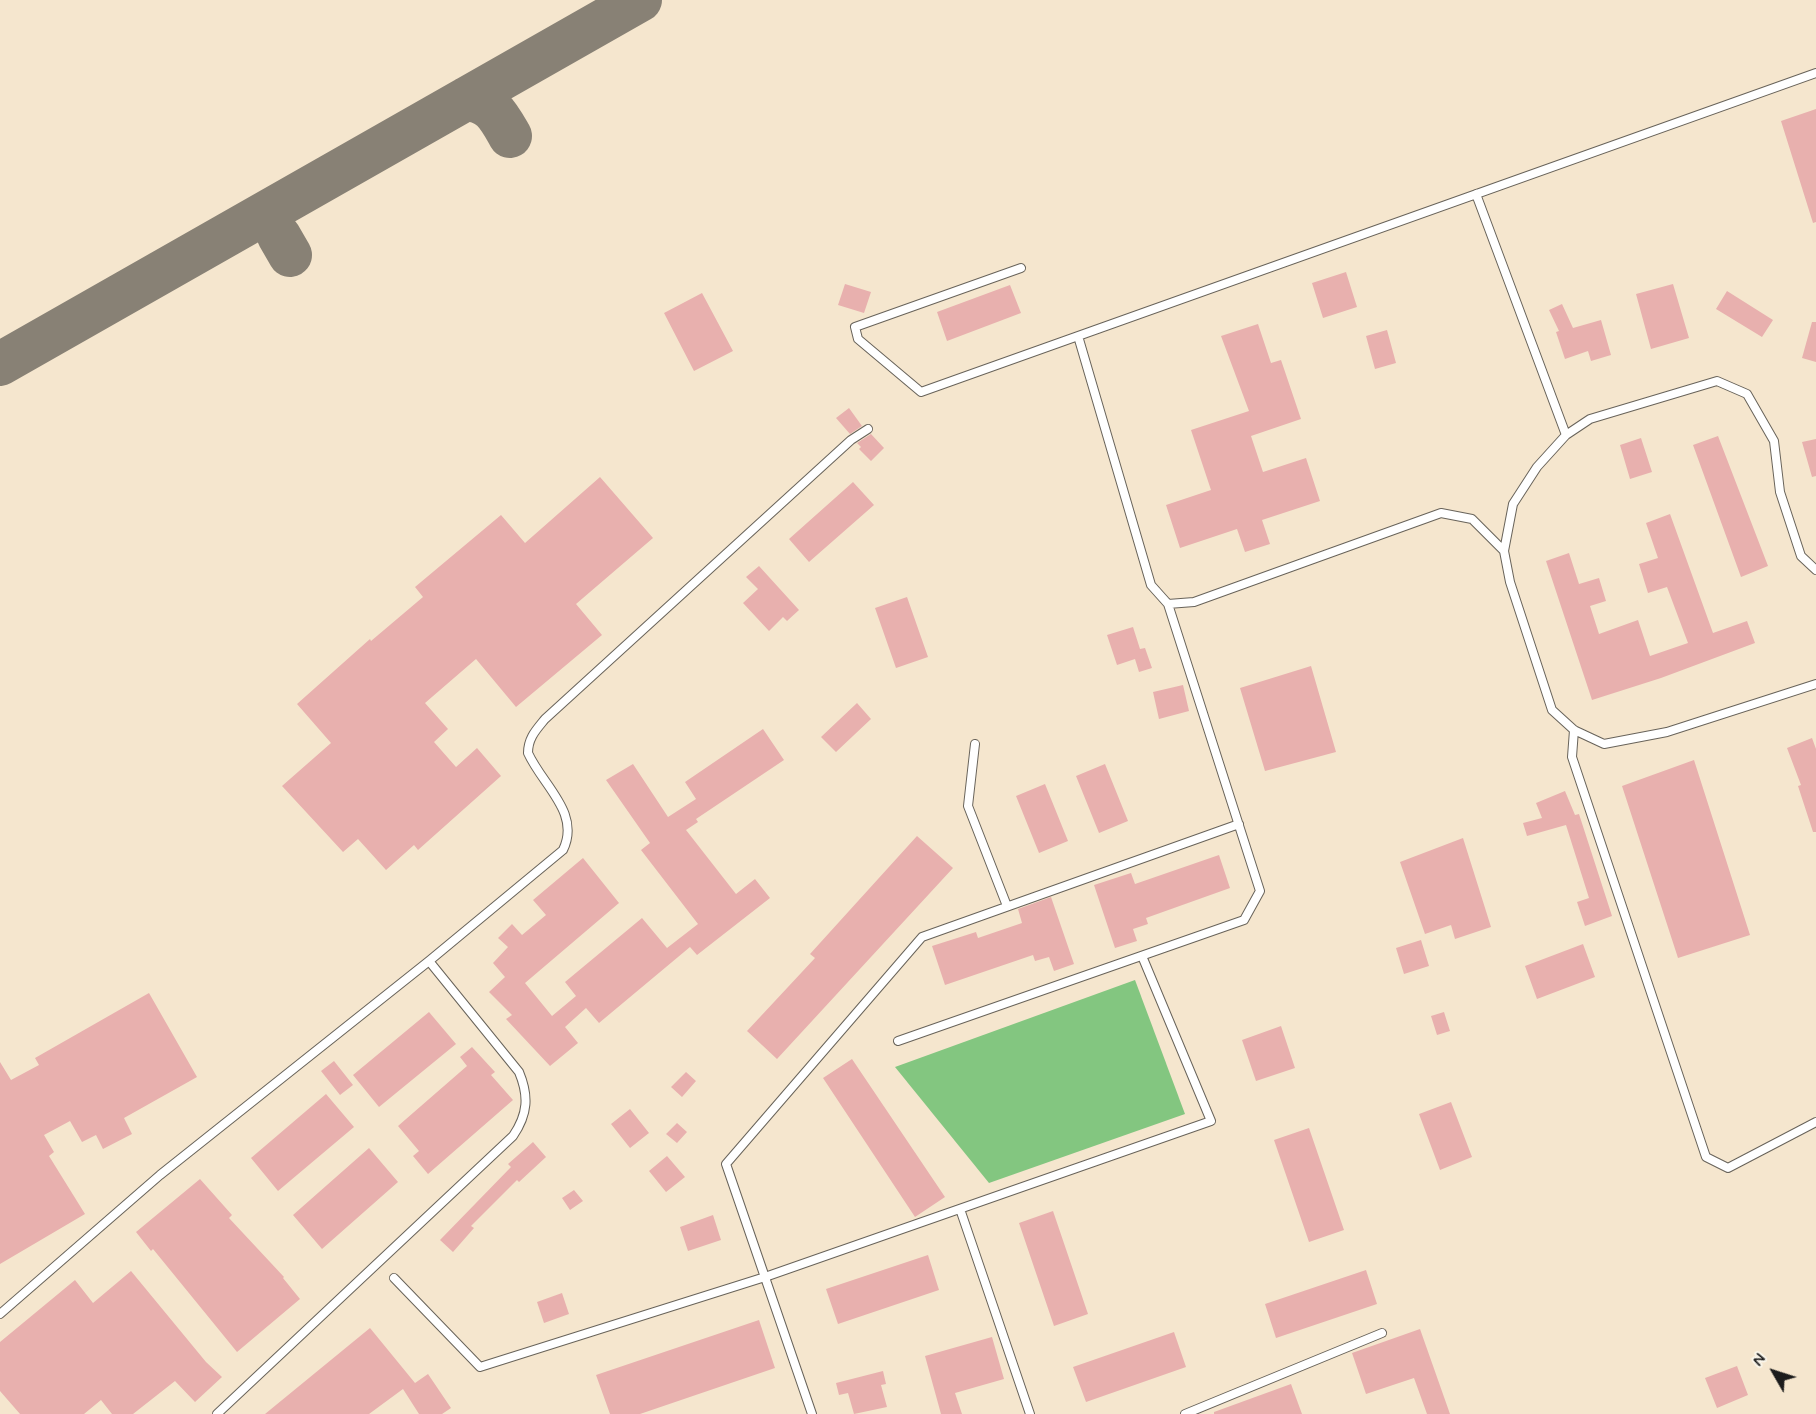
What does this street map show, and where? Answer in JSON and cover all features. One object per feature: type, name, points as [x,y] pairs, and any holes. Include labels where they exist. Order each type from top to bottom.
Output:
[{"type":"lane","points":[[1021,268],[855,327],[858,339],[921,392],[1816,73]]},
{"type":"lane","points":[[1476,194],[1566,435]]},
{"type":"lane","points":[[898,1041],[1244,921],[1260,891],[1168,604],[1151,585],[1078,336]]},
{"type":"lane","points":[[1816,570],[1801,556],[1780,492],[1774,441],[1747,394],[1717,381],[1590,419],[1566,435],[1537,467],[1513,504],[1504,551],[1510,582],[1552,710],[1574,730],[1604,744],[1667,732],[1816,684]]},
{"type":"lane","points":[[0,1314],[160,1175],[429,962],[563,850],[569,838],[569,823],[528,753],[528,743],[533,734],[545,719],[851,440],[868,429]]},
{"type":"lane","points":[[1168,604],[1194,602],[1441,513],[1472,519],[1504,551]]},
{"type":"lane","points":[[1574,730],[1572,756],[1706,1156],[1728,1168],[1816,1122]]},
{"type":"lane","points":[[975,744],[968,806],[1006,906]]},
{"type":"lane","points":[[812,1414],[726,1164],[922,937],[1239,824]]},
{"type":"lane","points":[[394,1278],[480,1367],[765,1277],[1211,1121],[1142,956]]},
{"type":"lane","points":[[218,1414],[513,1136],[522,1123],[527,1092],[519,1072],[429,962]]},
{"type":"lane","points":[[960,1209],[1030,1414]]},
{"type":"lane","points":[[1185,1414],[1382,1333]]},
{"type":"green space","points":[[1135,980],[1185,1114],[989,1183],[895,1067]]},
{"type":"building","points":[[1816,109],[1816,222],[1813,223],[1781,121]]},
{"type":"building","points":[[1346,272],[1357,307],[1323,318],[1312,283]]},
{"type":"building","points":[[845,284],[871,292],[864,313],[838,305]]},
{"type":"building","points":[[1673,284],[1689,338],[1651,349],[1636,294]]},
{"type":"building","points":[[1010,285],[1021,313],[947,341],[937,312]]},
{"type":"building","points":[[1727,291],[1773,320],[1762,337],[1716,309]]},
{"type":"building","points":[[702,293],[733,351],[694,371],[664,313]]},
{"type":"building","points":[[1562,304],[1573,328],[1601,320],[1611,355],[1591,361],[1588,351],[1565,359],[1556,332],[1559,331],[1549,310]]},
{"type":"building","points":[[1812,322],[1816,322],[1816,362],[1802,358]]},
{"type":"building","points":[[1258,324],[1271,363],[1281,360],[1301,419],[1251,436],[1263,472],[1306,458],[1320,501],[1262,520],[1270,544],[1245,552],[1237,529],[1180,548],[1166,505],[1211,490],[1191,430],[1249,411],[1221,336]]},
{"type":"building","points":[[1387,330],[1396,363],[1375,369],[1366,336]]},
{"type":"building","points":[[849,408],[862,426],[850,434],[836,418]]},
{"type":"building","points":[[871,434],[884,448],[871,461],[859,449],[861,447],[857,443]]},
{"type":"building","points":[[1718,436],[1768,566],[1741,577],[1693,445]]},
{"type":"building","points":[[1641,438],[1652,472],[1630,479],[1620,445]]},
{"type":"building","points":[[1816,439],[1816,476],[1812,477],[1802,442]]},
{"type":"building","points":[[600,477],[653,538],[576,604],[602,635],[516,707],[476,659],[425,703],[448,729],[434,742],[456,767],[477,748],[501,776],[418,850],[414,845],[386,870],[358,839],[343,852],[282,786],[331,743],[297,704],[370,639],[371,641],[423,597],[415,587],[501,515],[525,543]]},
{"type":"building","points":[[853,482],[874,505],[809,562],[789,539]]},
{"type":"building","points":[[1670,514],[1713,633],[1747,621],[1755,643],[1661,678],[1592,700],[1546,561],[1569,553],[1579,584],[1599,578],[1606,601],[1590,606],[1599,634],[1638,620],[1650,656],[1688,643],[1667,587],[1648,593],[1639,564],[1658,558],[1646,523]]},
{"type":"building","points":[[759,566],[799,610],[787,621],[783,617],[769,631],[743,603],[758,589],[746,577]]},
{"type":"building","points":[[907,597],[928,657],[896,668],[875,608]]},
{"type":"building","points":[[1133,627],[1140,649],[1145,648],[1152,668],[1139,672],[1135,659],[1117,665],[1107,635]]},
{"type":"building","points":[[1311,666],[1336,752],[1265,771],[1240,688]]},
{"type":"building","points":[[1183,685],[1189,711],[1159,719],[1153,692]]},
{"type":"building","points":[[857,703],[871,719],[836,752],[821,737]]},
{"type":"building","points":[[763,729],[784,760],[696,819],[698,822],[686,830],[736,894],[755,879],[770,898],[697,955],[690,947],[599,1023],[586,1008],[565,1027],[578,1043],[550,1066],[506,1019],[512,1015],[489,992],[505,977],[493,963],[508,947],[498,938],[512,924],[522,935],[546,915],[533,900],[583,858],[619,903],[525,983],[552,1016],[576,996],[565,982],[642,918],[667,948],[698,924],[641,850],[650,843],[606,780],[633,764],[668,817],[696,799],[685,782]]},
{"type":"building","points":[[1812,738],[1816,749],[1816,832],[1813,832],[1798,786],[1801,785],[1787,748]]},
{"type":"building","points":[[1694,760],[1750,935],[1678,958],[1622,786]]},
{"type":"building","points":[[1105,764],[1128,821],[1099,833],[1076,776]]},
{"type":"building","points":[[1045,784],[1068,841],[1039,853],[1016,796]]},
{"type":"building","points":[[1565,791],[1575,815],[1579,814],[1612,916],[1585,926],[1577,902],[1589,898],[1566,825],[1527,836],[1523,823],[1542,818],[1536,803]]},
{"type":"building","points":[[917,836],[953,868],[777,1059],[747,1031],[815,958],[810,954]]},
{"type":"building","points":[[1463,838],[1491,927],[1455,939],[1451,925],[1425,934],[1400,862]]},
{"type":"building","points":[[1219,855],[1230,888],[1146,918],[1148,924],[1133,929],[1137,941],[1115,948],[1094,885],[1131,873],[1135,884]]},
{"type":"building","points":[[1051,897],[1074,964],[1054,971],[1049,957],[1035,961],[1033,955],[945,985],[932,946],[976,932],[978,938],[1022,923],[1018,909]]},
{"type":"building","points":[[1421,940],[1429,966],[1404,974],[1396,948]]},
{"type":"building","points":[[1583,944],[1595,977],[1537,999],[1525,966]]},
{"type":"building","points":[[149,993],[197,1077],[124,1118],[132,1134],[103,1149],[96,1135],[82,1142],[70,1121],[44,1135],[54,1152],[49,1156],[85,1214],[0,1264],[0,1062],[11,1080],[39,1065],[35,1058]]},
{"type":"building","points":[[429,1012],[456,1044],[379,1107],[353,1075]]},
{"type":"building","points":[[1444,1012],[1450,1031],[1437,1035],[1431,1016]]},
{"type":"building","points":[[1281,1026],[1295,1068],[1256,1081],[1242,1040]]},
{"type":"building","points":[[472,1047],[495,1072],[491,1075],[513,1100],[428,1174],[413,1156],[419,1151],[398,1126],[467,1066],[460,1057]]},
{"type":"building","points":[[852,1059],[945,1197],[915,1217],[823,1078]]},
{"type":"building","points":[[334,1061],[353,1085],[340,1095],[321,1071]]},
{"type":"building","points":[[686,1072],[696,1081],[682,1097],[671,1087]]},
{"type":"building","points":[[326,1094],[354,1127],[278,1191],[251,1158]]},
{"type":"building","points":[[1451,1102],[1472,1157],[1440,1170],[1419,1114]]},
{"type":"building","points":[[630,1109],[649,1133],[630,1148],[611,1124]]},
{"type":"building","points":[[677,1123],[687,1132],[677,1143],[666,1134]]},
{"type":"building","points":[[1309,1128],[1344,1230],[1309,1242],[1274,1140]]},
{"type":"building","points":[[533,1142],[546,1157],[519,1182],[517,1180],[471,1226],[474,1228],[453,1252],[440,1240],[511,1167],[508,1164]]},
{"type":"building","points":[[369,1148],[398,1182],[322,1249],[293,1215]]},
{"type":"building","points":[[667,1156],[685,1177],[666,1192],[649,1171]]},
{"type":"building","points":[[200,1179],[232,1215],[229,1218],[284,1277],[300,1299],[237,1352],[153,1249],[151,1251],[136,1232]]},
{"type":"building","points":[[574,1190],[583,1201],[570,1210],[562,1198]]},
{"type":"building","points":[[1053,1211],[1088,1314],[1054,1326],[1019,1223]]},
{"type":"building","points":[[713,1215],[721,1240],[688,1251],[680,1227]]},
{"type":"building","points":[[928,1255],[939,1290],[838,1324],[826,1289]]},
{"type":"building","points":[[1366,1270],[1377,1304],[1276,1338],[1265,1304]]},
{"type":"building","points":[[131,1271],[206,1362],[222,1377],[195,1402],[175,1381],[133,1414],[112,1414],[101,1400],[84,1414],[20,1414],[0,1391],[0,1342],[75,1280],[93,1303]]},
{"type":"building","points":[[562,1293],[569,1314],[544,1323],[537,1302]]},
{"type":"building","points":[[759,1320],[775,1368],[640,1414],[610,1414],[596,1375]]},
{"type":"building","points":[[370,1328],[415,1383],[428,1374],[451,1408],[442,1414],[419,1414],[403,1389],[369,1414],[265,1414]]},
{"type":"building","points":[[1420,1329],[1450,1414],[1427,1414],[1414,1378],[1366,1394],[1352,1353]]},
{"type":"building","points":[[1174,1332],[1186,1367],[1086,1402],[1073,1367]]},
{"type":"building","points":[[992,1337],[1004,1379],[955,1393],[962,1414],[941,1414],[925,1356]]},
{"type":"building","points":[[1737,1366],[1748,1395],[1717,1408],[1705,1378]]},
{"type":"building","points":[[883,1371],[886,1384],[881,1385],[887,1407],[854,1414],[848,1393],[839,1395],[836,1383]]},
{"type":"building","points":[[1291,1384],[1302,1414],[1214,1414],[1214,1412]]},
{"type":"taxiway","points":[[0,364],[640,0]]},
{"type":"taxiway","points":[[466,99],[488,106],[498,116],[510,136]]},
{"type":"taxiway","points":[[279,236],[290,255]]}]
